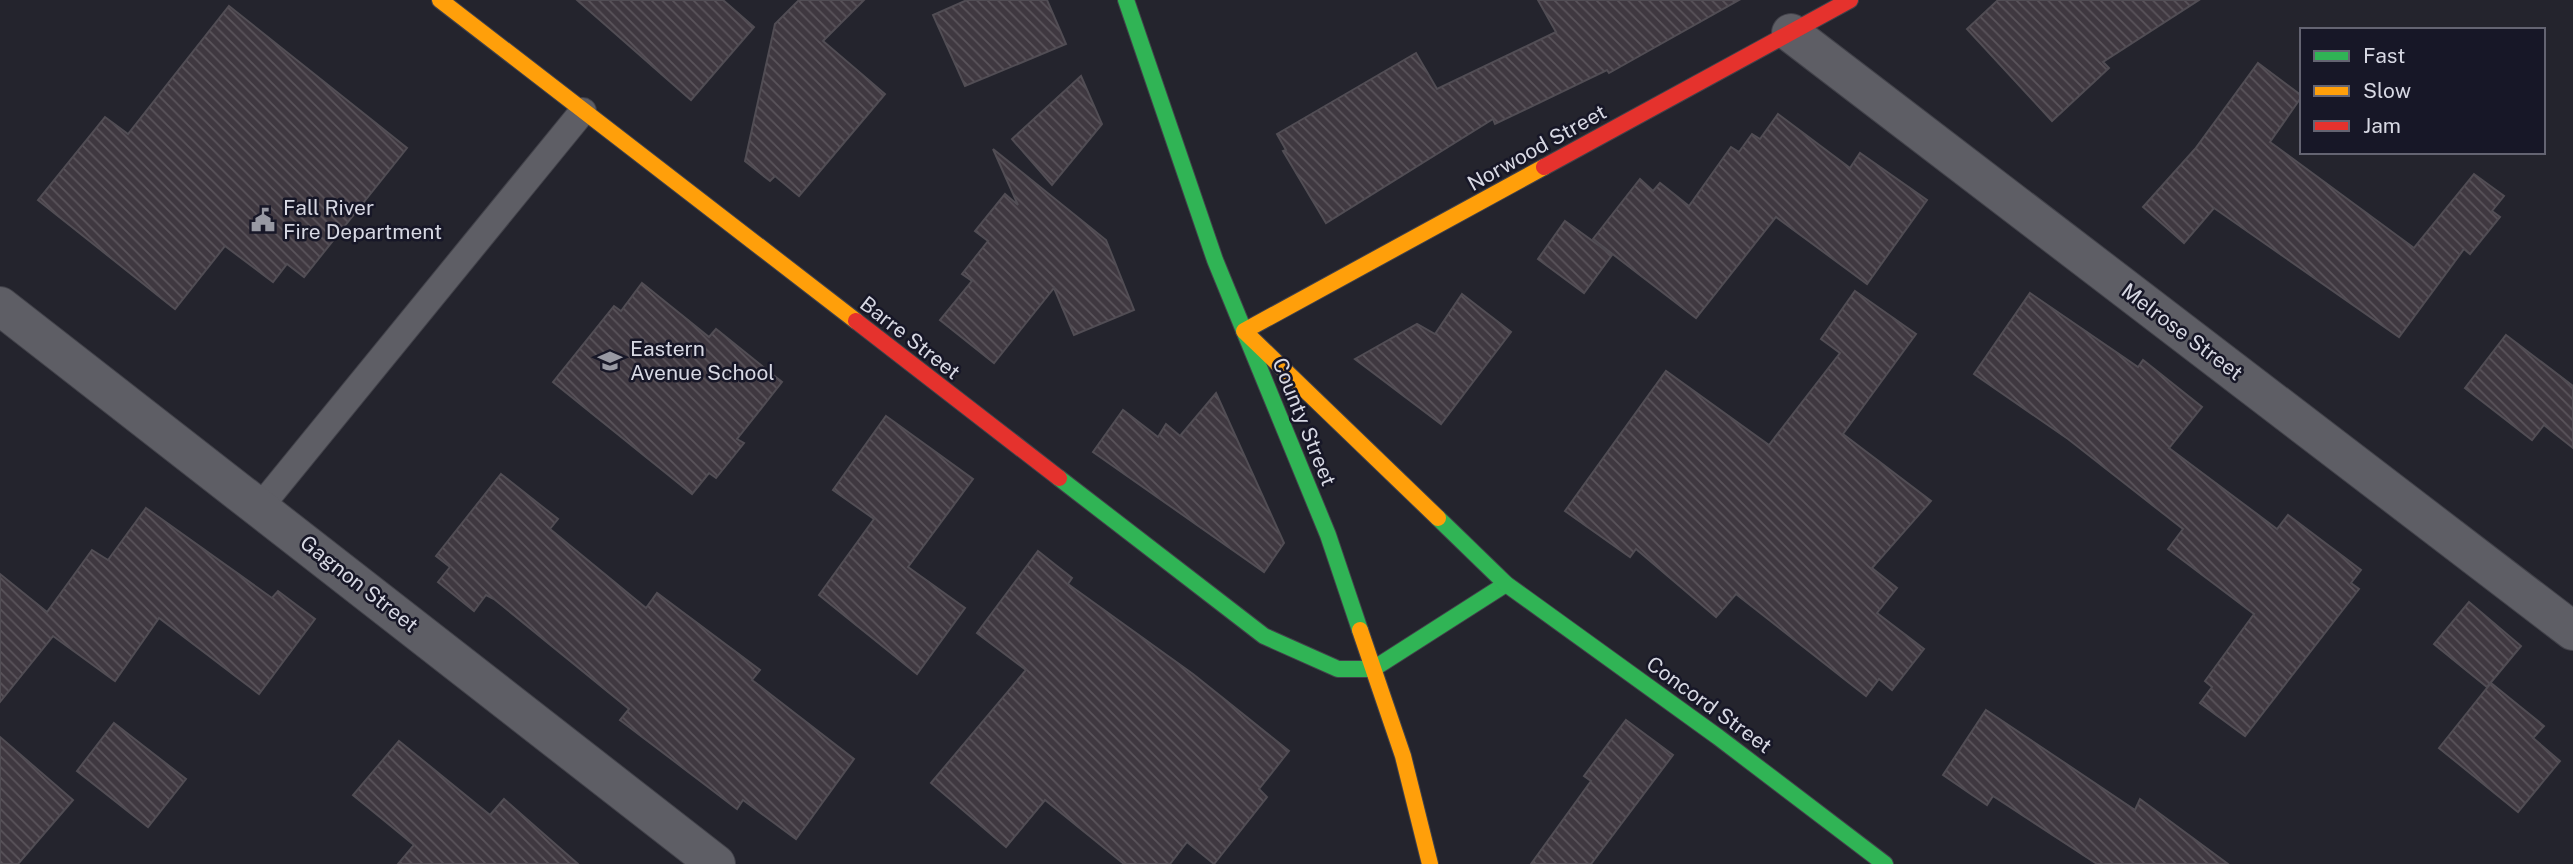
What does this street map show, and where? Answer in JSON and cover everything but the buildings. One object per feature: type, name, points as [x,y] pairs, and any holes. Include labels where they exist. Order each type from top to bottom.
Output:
[{"type":"street","name":"Barre Street","points":[[440,0],[1243,622],[1289,650],[1313,660],[1338,669],[1373,669]]},
{"type":"street","name":"County Street","points":[[1126,0],[1215,260],[1328,535],[1416,800],[1430,864]]},
{"type":"street","name":"Norwood Street","points":[[1244,331],[1850,0]]},
{"type":"street","name":"Melrose Street","points":[[1791,33],[2573,631]]},
{"type":"street","name":"Gagnon Street","points":[[0,306],[716,864]]},
{"type":"street","name":"Concord Street","points":[[1244,331],[1506,584],[1718,737],[1885,864]]},
{"type":"street","points":[[1373,669],[1506,584]]},
{"type":"lane","points":[[260,507],[583,111]]},
{"type":"traffic: fast","points":[[1126,0],[1215,260],[1328,535],[1360,630]]},
{"type":"traffic: fast","points":[[1059,478],[1264,636],[1338,669],[1373,669],[1506,584]]},
{"type":"traffic: fast","points":[[1438,518],[1506,584],[1718,737],[1885,864]]},
{"type":"traffic: slow","points":[[440,0],[856,321]]},
{"type":"traffic: slow","points":[[1438,518],[1244,331],[1544,167]]},
{"type":"traffic: slow","points":[[1360,630],[1403,756],[1430,864]]},
{"type":"traffic: jam","points":[[1544,167],[1850,0]]},
{"type":"traffic: jam","points":[[856,321],[1059,478]]},
{"type":"place","name":"Fall River Fire Department","points":[[263,220]]},
{"type":"place","name":"Eastern Avenue School","points":[[610,361]]}]
